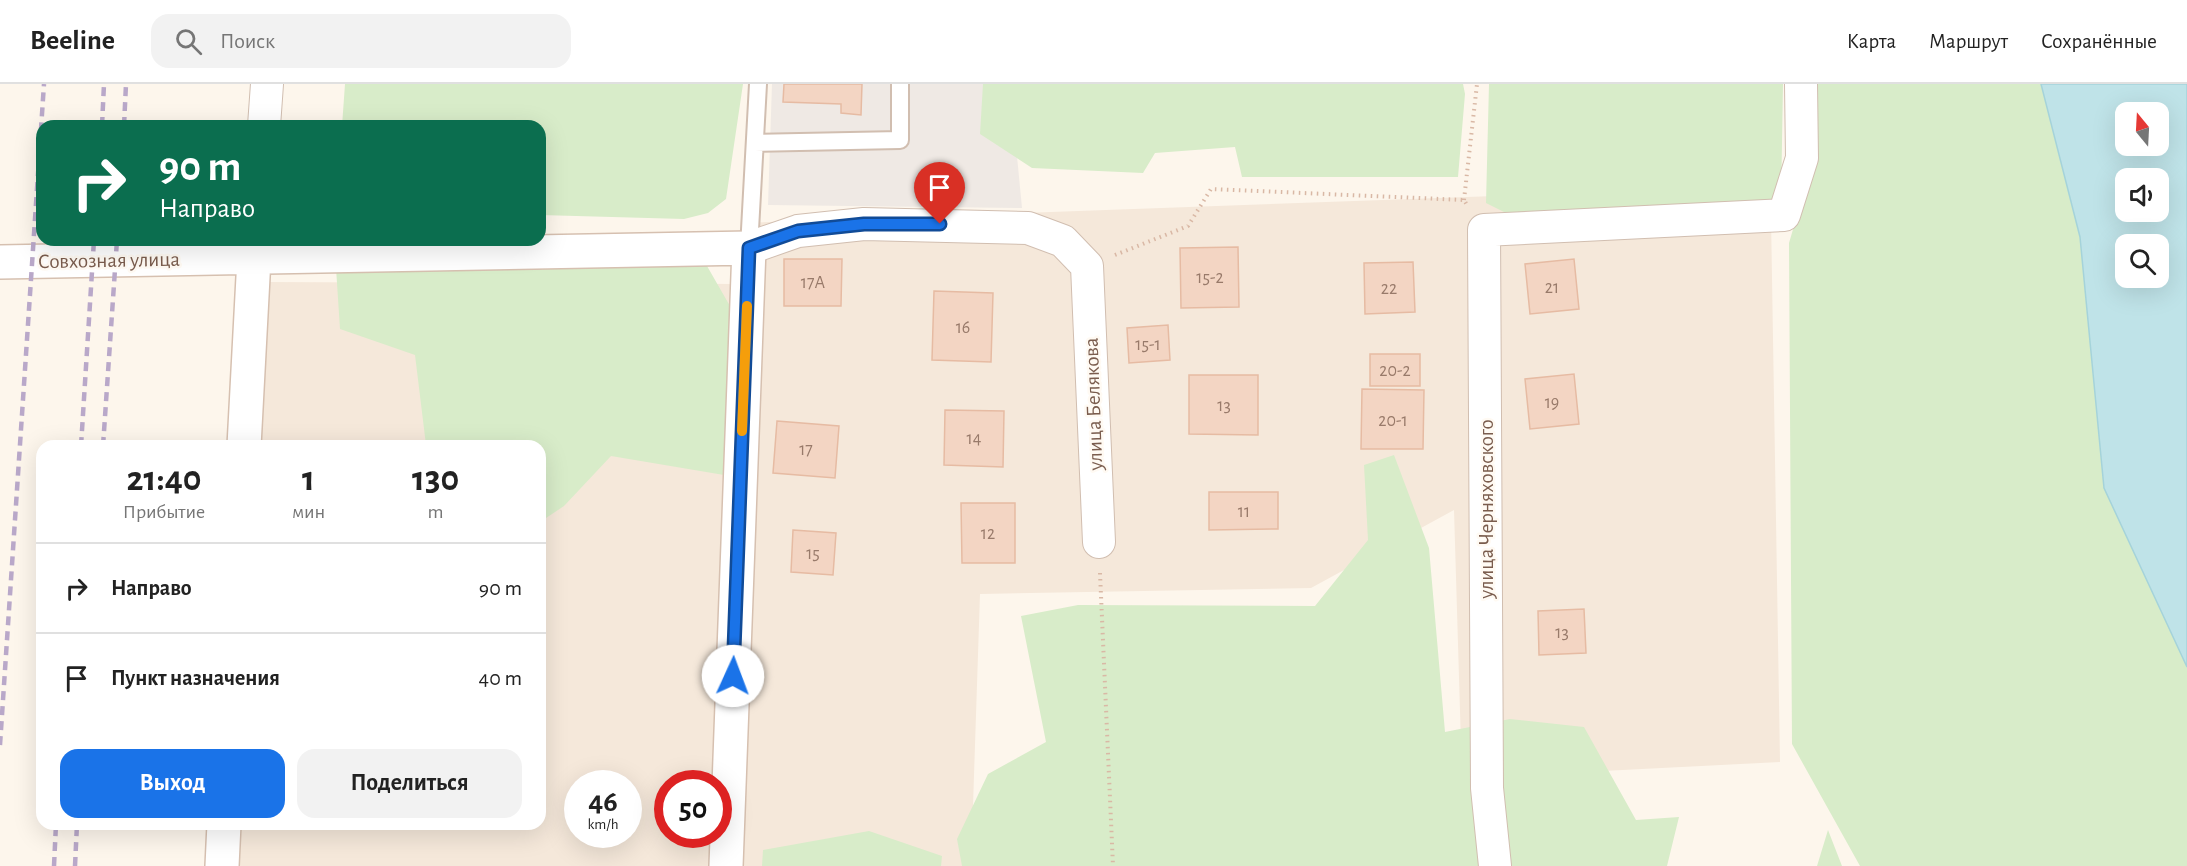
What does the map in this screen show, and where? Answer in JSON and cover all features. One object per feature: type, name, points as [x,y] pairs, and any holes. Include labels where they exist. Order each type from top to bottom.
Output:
[{"type":"main road","name":"Совхозная улица","points":[[0,262],[255,249],[749,248]]},
{"type":"main road","points":[[726,866],[749,248]]},
{"type":"main road","points":[[244,440],[255,249]]},
{"type":"main road","points":[[222,866],[224,830]]},
{"type":"street","points":[[264,120],[267,84]]},
{"type":"street","points":[[1484,230],[1784,215],[1802,158],[1800,84]]},
{"type":"street","points":[[749,248],[798,231],[864,224],[1028,228],[1063,241],[1087,266]]},
{"type":"street","name":"улица Черняховского","points":[[1484,230],[1487,788],[1495,866]]},
{"type":"street","name":"улица Белякова","points":[[1087,266],[1099,542]]},
{"type":"lane","points":[[749,248],[758,84]]},
{"type":"lane","points":[[755,143],[900,140],[900,84]]},
{"type":"path","points":[[1477,84],[1464,201],[1484,230]]},
{"type":"path","points":[[1087,266],[1188,226],[1211,189],[1464,201]]},
{"type":"path","points":[[1099,542],[1113,866]]},
{"type":"shaded area","points":[[772,84],[1010,84],[1022,208],[768,205]]},
{"type":"shaded area","points":[[1495,196],[1771,217],[1780,762],[1462,778],[1454,510],[1311,588],[980,594],[971,866],[239,866],[241,830],[546,830],[546,440],[257,440],[264,282],[742,284],[742,223]]},
{"type":"green space","points":[[345,84],[743,84],[726,199],[708,213],[684,219],[546,215],[546,120],[342,120]]},
{"type":"green space","points":[[983,84],[1463,84],[1465,94],[1458,177],[1242,177],[1235,147],[1155,153],[1143,173],[1032,168],[980,134]]},
{"type":"green space","points":[[1489,84],[1783,84],[1781,201],[1508,214],[1486,203]]},
{"type":"green space","points":[[1811,84],[2041,84],[2080,237],[2104,488],[2187,667],[2187,866],[1860,866],[1792,744],[1789,243],[1815,155]]},
{"type":"green space","points":[[707,266],[738,320],[724,475],[611,456],[564,506],[546,518],[546,440],[425,440],[415,355],[340,329],[336,268]]},
{"type":"green space","points":[[1394,455],[1429,548],[1445,732],[1510,719],[1584,727],[1636,820],[1679,817],[1667,866],[962,866],[957,839],[988,774],[1046,742],[1021,616],[1078,605],[1315,606],[1368,540],[1364,465]]},
{"type":"green space","points":[[1828,830],[1842,866],[1817,866]]},
{"type":"green space","points":[[869,831],[942,856],[941,866],[762,866],[763,850]]},
{"type":"water","points":[[2041,84],[2187,84],[2187,667],[2104,488],[2080,237]]},
{"type":"building","points":[[784,84],[862,84],[861,115],[841,113],[841,104],[783,102]]},
{"type":"building","points":[[1238,247],[1239,307],[1181,308],[1180,248]]},
{"type":"building","points":[[784,259],[842,259],[841,306],[784,306]]},
{"type":"building","points":[[1574,259],[1579,309],[1530,314],[1525,264]]},
{"type":"building","points":[[1413,262],[1415,312],[1365,314],[1364,263]]},
{"type":"building","points":[[934,291],[993,293],[991,362],[932,360]]},
{"type":"building","points":[[1168,325],[1170,360],[1129,363],[1127,328]]},
{"type":"building","points":[[1370,354],[1420,354],[1420,386],[1370,386]]},
{"type":"building","points":[[1574,374],[1579,424],[1530,429],[1525,379]]},
{"type":"building","points":[[1189,375],[1258,375],[1258,435],[1189,434]]},
{"type":"building","points":[[1362,389],[1424,390],[1423,449],[1361,449]]},
{"type":"building","points":[[945,410],[1004,411],[1003,467],[944,465]]},
{"type":"building","points":[[777,421],[839,426],[835,478],[773,473]]},
{"type":"building","points":[[1209,492],[1278,492],[1278,529],[1209,530]]},
{"type":"building","points":[[961,503],[1015,503],[1015,563],[962,563]]},
{"type":"building","points":[[793,530],[836,533],[833,575],[791,572]]},
{"type":"building","points":[[1584,609],[1586,653],[1539,655],[1538,611]]},
{"type":"railway","points":[[42,120],[44,84]]},
{"type":"railway","points":[[102,120],[104,84]]},
{"type":"railway","points":[[124,120],[126,84]]},
{"type":"railway","points":[[0,745],[36,204]]},
{"type":"railway","points":[[81,440],[94,246]]},
{"type":"railway","points":[[103,440],[117,246]]},
{"type":"railway","points":[[54,866],[56,830]]},
{"type":"railway","points":[[75,866],[77,830]]},
{"type":"slow traffic","points":[[742,431],[747,306]]},
{"type":"route","points":[[733,676],[749,248],[798,231],[864,224],[940,224]]}]
